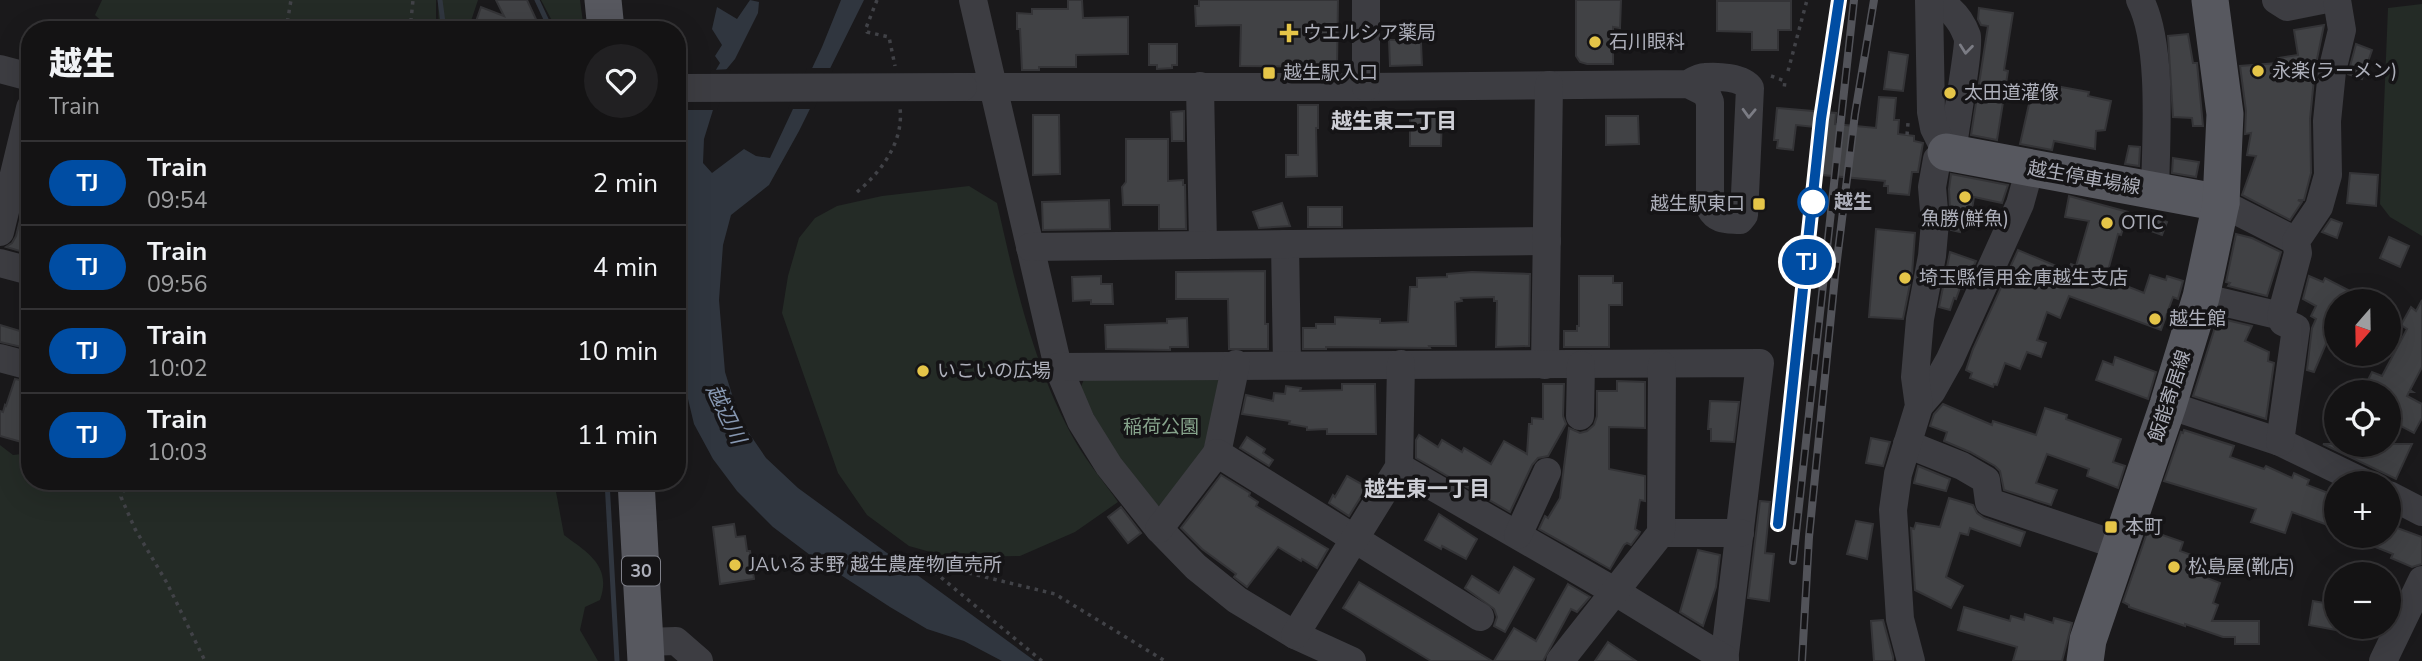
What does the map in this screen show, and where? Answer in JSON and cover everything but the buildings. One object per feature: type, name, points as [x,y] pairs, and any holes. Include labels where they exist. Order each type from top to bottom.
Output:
[{"type":"main road","points":[[603,0],[606,21]]},
{"type":"main road","name":"飯能寄居線","points":[[2085,661],[2088,640],[2168,405],[2201,297],[2221,203],[2225,114],[2210,0]]},
{"type":"main road","name":"越生停車場線","points":[[1953,154],[2221,203]]},
{"type":"main road","name":"30","points":[[636,490],[645,651]]},
{"type":"street","points":[[973,0],[1058,367],[1080,421],[1109,466],[1159,529],[1196,568],[1237,600],[1295,635],[1352,661]]},
{"type":"street","points":[[1366,0],[1366,87]]},
{"type":"street","points":[[2140,0],[2147,13],[2154,57],[2155,191]]},
{"type":"street","points":[[2276,0],[2287,7],[2322,0]]},
{"type":"street","points":[[2280,442],[2296,328],[2283,322],[2281,316],[2298,253],[2296,241],[2319,207],[2328,175],[2329,96],[2342,30],[2337,0]]},
{"type":"street","points":[[0,69],[21,75]]},
{"type":"street","points":[[686,88],[1366,87],[1688,84],[1703,77],[1741,80],[1750,88],[1744,215],[1740,220],[1721,219],[1714,215],[1710,208],[1710,102],[1706,93],[1688,84]]},
{"type":"street","points":[[1545,365],[1549,85]]},
{"type":"street","points":[[1200,86],[1203,245]]},
{"type":"street","points":[[0,232],[21,146]]},
{"type":"street","points":[[1919,406],[1915,377],[1920,319],[1933,256],[1935,222],[1932,187],[1937,159],[1953,154]]},
{"type":"street","points":[[1911,661],[1900,619],[1893,510],[1898,474],[1919,406],[1932,391],[1950,359],[2020,204],[2030,168]]},
{"type":"street","points":[[2221,203],[2296,241]]},
{"type":"street","points":[[1030,247],[1548,241]]},
{"type":"street","points":[[1285,244],[1287,365]]},
{"type":"street","points":[[0,263],[21,269]]},
{"type":"street","points":[[2201,297],[2281,316]]},
{"type":"street","points":[[0,358],[21,364]]},
{"type":"street","points":[[1058,367],[1760,363],[1724,660],[1614,591],[1399,467]]},
{"type":"street","points":[[1295,635],[1399,467],[1401,364]]},
{"type":"street","points":[[1159,529],[1217,453],[1236,365]]},
{"type":"street","points":[[1580,416],[1581,365]]},
{"type":"street","points":[[1560,661],[1661,533],[1662,365]]},
{"type":"street","points":[[2168,405],[2280,442],[2340,471]]},
{"type":"street","points":[[1907,444],[1986,480],[1989,502],[2120,545]]},
{"type":"street","points":[[1217,453],[1480,617]]},
{"type":"street","points":[[1518,535],[1547,472]]},
{"type":"street","points":[[2401,501],[2422,512]]},
{"type":"street","points":[[1661,533],[1740,533]]},
{"type":"street","points":[[2383,661],[2422,580]]},
{"type":"street","points":[[645,651],[676,642],[699,661]]},
{"type":"path","points":[[287,21],[291,0]]},
{"type":"path","points":[[411,21],[413,0]]},
{"type":"path","points":[[1788,71],[1807,0]]},
{"type":"path","points":[[1771,76],[1785,81],[1784,89]]},
{"type":"path","points":[[124,490],[121,498],[135,529],[167,583],[205,661]]},
{"type":"path","points":[[1042,661],[926,565],[927,563],[1055,594],[1164,661]]},
{"type":"green space","points":[[102,0],[436,0],[436,21],[101,21],[95,15]]},
{"type":"green space","points":[[438,0],[478,0],[471,21],[439,21]]},
{"type":"green space","points":[[541,0],[580,0],[583,21],[552,21]]},
{"type":"green space","points":[[2422,4],[2422,236],[2390,217],[2380,204],[2388,8]]},
{"type":"green space","name":"いこいの広場","points":[[969,186],[997,203],[1027,325],[1048,385],[1075,441],[1118,502],[1075,532],[1020,556],[941,555],[909,546],[867,515],[838,473],[782,313],[788,276],[799,238],[815,218],[837,206],[882,196]]},
{"type":"green space","name":"稲荷公園","points":[[1221,375],[1203,458],[1156,509],[1115,451],[1088,405],[1080,389],[1085,377]]},
{"type":"green space","points":[[0,445],[13,455],[21,454],[21,490],[556,490],[564,535],[596,562],[603,578],[600,600],[585,607],[580,630],[598,661],[0,661]]},
{"type":"water","name":"越辺川","points":[[750,0],[759,2],[758,13],[735,59],[725,71],[704,139],[703,163],[712,173],[744,149],[756,156],[770,158],[841,0],[864,0],[769,185],[731,215],[723,245],[719,300],[725,372],[740,420],[766,458],[798,488],[1035,661],[1002,661],[964,641],[927,629],[810,555],[773,527],[737,491],[713,459],[694,424],[686,391],[686,112],[698,100],[720,63],[715,56],[722,45],[712,29],[717,7],[737,19]]},
{"type":"pier","points":[[807,68],[834,68],[814,109],[788,109]]},
{"type":"pier","points":[[731,69],[717,110],[686,110],[686,107],[695,98],[712,70]]},
{"type":"waterway","points":[[440,0],[443,21]]},
{"type":"waterway","points":[[537,0],[547,21]]},
{"type":"waterway","points":[[608,490],[617,661]]},
{"type":"railway","points":[[1778,524],[1821,119],[1839,0]]},
{"type":"railway","points":[[1793,561],[1854,0]]},
{"type":"railway","points":[[1802,661],[1809,537],[1835,276],[1855,114],[1874,0]]},
{"type":"train","name":"TJ","points":[[1778,524],[1821,119],[1839,0]]},
{"type":"place","name":"ウエルシア薬局","points":[[1289,33]]},
{"type":"place","name":"石川眼科","points":[[1595,42]]},
{"type":"place","name":"永楽(ラーメン)","points":[[2258,71]]},
{"type":"place","name":"越生駅入口","points":[[1269,73]]},
{"type":"place","name":"太田道灌像","points":[[1950,93]]},
{"type":"place","name":"魚勝(鮮魚)","points":[[1965,197]]},
{"type":"place","name":"越生","points":[[1813,202]]},
{"type":"place","name":"越生駅東口","points":[[1759,204]]},
{"type":"place","name":"OTIC","points":[[2107,223]]},
{"type":"place","name":"埼玉縣信用金庫越生支店","points":[[1905,278]]},
{"type":"place","name":"越生館","points":[[2155,319]]},
{"type":"place","name":"いこいの広場","points":[[923,371]]},
{"type":"place","name":"本町","points":[[2111,527]]},
{"type":"place","name":"JAいるま野 越生農産物直売所","points":[[735,565]]},
{"type":"place","name":"松島屋(靴店)","points":[[2174,567]]},
{"type":"district","name":"越生東二丁目","points":[[1394,121]]},
{"type":"district","name":"越生東一丁目","points":[[1427,489]]}]
